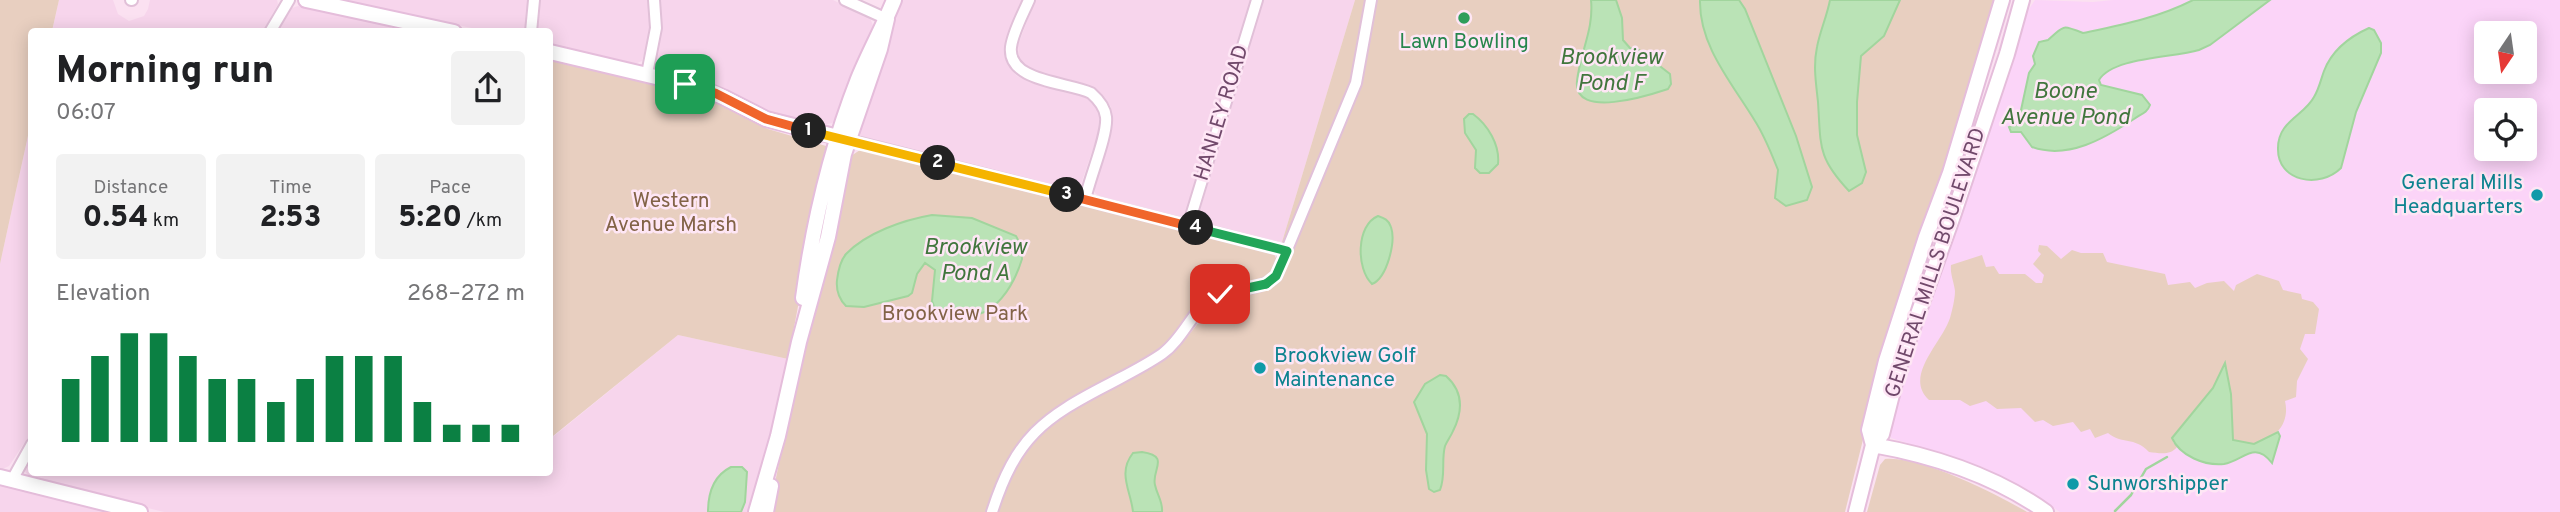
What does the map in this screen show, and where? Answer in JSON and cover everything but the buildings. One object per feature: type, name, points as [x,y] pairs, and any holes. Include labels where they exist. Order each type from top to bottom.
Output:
[{"type":"street","points":[[272,28],[289,0]]},
{"type":"street","points":[[306,0],[436,28]]},
{"type":"street","points":[[531,28],[534,0]]},
{"type":"street","points":[[647,74],[656,28],[654,0]]},
{"type":"street","points":[[845,0],[887,19]]},
{"type":"street","points":[[756,512],[778,436],[799,342],[816,226],[872,45],[894,0]]},
{"type":"street","points":[[1029,0],[1012,42],[1014,65],[1029,75],[1091,93],[1098,99],[1105,114],[1105,127],[1085,200]]},
{"type":"street","name":"HANLEY ROAD","points":[[1188,226],[1257,0]]},
{"type":"street","points":[[992,512],[1012,461],[1040,427],[1064,409],[1162,354],[1180,337],[1212,297],[1262,286],[1272,280],[1287,251],[1356,83],[1371,0]]},
{"type":"street","name":"GENERAL MILLS BOULEVARD","points":[[1856,512],[1873,444],[1870,430],[1892,340],[1950,173],[2002,0]]},
{"type":"street","name":"GENERAL MILLS BOULEVARD","points":[[1873,444],[1882,434],[1899,367],[1953,216],[2022,0]]},
{"type":"street","points":[[553,53],[715,93],[777,123],[1287,251]]},
{"type":"street","points":[[766,512],[778,436]]},
{"type":"street","points":[[1873,444],[1910,452],[1978,474],[2010,489],[2046,512]]},
{"type":"street","points":[[28,449],[6,479],[140,512]]},
{"type":"shaded area","points":[[59,0],[113,0],[118,14],[129,21],[144,16],[150,0],[277,0],[278,4],[265,28],[53,28]]},
{"type":"shaded area","points":[[338,0],[528,0],[525,28],[472,28]]},
{"type":"shaded area","points":[[540,0],[648,0],[650,33],[642,61],[632,65],[553,47],[553,28],[537,28]]},
{"type":"shaded area","points":[[660,0],[833,0],[870,18],[874,28],[836,122],[824,125],[764,110],[715,86],[660,71],[655,64],[662,24]]},
{"type":"shaded area","points":[[900,0],[1023,0],[1005,46],[1010,68],[1017,76],[1029,82],[1089,98],[1100,111],[1098,134],[1080,187],[1070,191],[861,136],[858,131],[863,111]]},
{"type":"shaded area","points":[[1035,0],[1251,0],[1186,211],[1182,216],[1176,217],[1103,199],[1095,193],[1094,186],[1112,125],[1111,107],[1103,95],[1091,86],[1031,70],[1019,60],[1018,45]]},
{"type":"shaded area","points":[[1262,0],[1355,0],[1282,242],[1204,224],[1198,217]]},
{"type":"shaded area","points":[[2035,0],[2560,0],[2560,512],[2060,512],[2024,488],[1980,466],[1891,438],[1889,430],[1914,342],[1978,166],[1986,132],[2029,9]]},
{"type":"shaded area","points":[[298,6],[391,26],[279,28],[292,8]]},
{"type":"shaded area","points":[[28,136],[28,438],[9,466],[0,470],[0,264]]},
{"type":"shaded area","points":[[678,335],[788,359],[752,512],[164,512],[31,479],[29,476],[553,476],[554,436]]},
{"type":"shaded area","points":[[0,484],[115,512],[0,512]]},
{"type":"green space","points":[[0,0],[59,0],[53,28],[28,28],[28,136],[0,264]]},
{"type":"green space","points":[[1355,0],[1994,0],[1949,152],[1892,323],[1845,512],[997,512],[1016,464],[1041,433],[1063,416],[1164,359],[1183,342],[1216,301],[1271,288],[1283,274],[1295,246],[1282,242]]},
{"type":"green space","name":"Western Avenue Marsh","points":[[553,58],[681,88],[720,104],[768,129],[826,146],[828,149],[788,359],[678,335],[553,436]]},
{"type":"green space","name":"Brookview Park","points":[[860,150],[1269,252],[1274,254],[1277,260],[1273,273],[1259,282],[1221,289],[1161,349],[1064,403],[1034,426],[1010,455],[1001,471],[987,512],[769,512],[801,356],[851,156]]},
{"type":"green space","points":[[2039,245],[2047,246],[2061,259],[2072,250],[2081,253],[2103,253],[2107,262],[2165,274],[2168,285],[2190,282],[2195,288],[2224,281],[2234,291],[2236,285],[2257,274],[2279,281],[2283,290],[2301,294],[2302,299],[2313,302],[2319,309],[2315,334],[2305,334],[2300,349],[2308,359],[2297,381],[2296,397],[2285,401],[2286,416],[2280,428],[2270,438],[2256,443],[2233,441],[2231,394],[2225,364],[2213,388],[2173,442],[2177,447],[2164,453],[2149,452],[2138,444],[2118,439],[2108,433],[2095,438],[2090,429],[2081,432],[2073,422],[2053,426],[2043,420],[2035,422],[2021,408],[1997,409],[1986,401],[1970,406],[1960,400],[1929,400],[1922,391],[1920,381],[1927,359],[1951,315],[1955,291],[1951,265],[1982,255],[1986,267],[1994,266],[1999,274],[2025,274],[2036,283],[2042,283],[2044,275],[2033,264],[2041,254],[2038,251]]},
{"type":"green space","points":[[1885,459],[1900,459],[1937,469],[1978,486],[2027,512],[1867,512],[1880,465]]},
{"type":"water","name":"Brookview Pond F","points":[[1591,0],[1616,0],[1622,18],[1623,40],[1630,48],[1639,50],[1670,74],[1671,84],[1668,89],[1614,102],[1587,100],[1579,93],[1577,81],[1589,31]]},
{"type":"water","points":[[1700,0],[1739,0],[1745,9],[1796,136],[1812,187],[1807,200],[1786,206],[1775,198],[1778,170],[1761,132],[1718,64],[1705,33]]},
{"type":"water","points":[[1830,0],[1900,0],[1884,36],[1861,56],[1857,135],[1866,172],[1862,183],[1849,191],[1826,160],[1820,130],[1815,61]]},
{"type":"water","name":"Boone Avenue Pond","points":[[2193,0],[2270,0],[2210,45],[2199,50],[2144,59],[2106,72],[2099,80],[2101,85],[2142,95],[2150,105],[2143,113],[2098,140],[2072,149],[2046,150],[2032,147],[2021,132],[2011,132],[2009,127],[2018,124],[2029,73],[2035,64],[2033,56],[2039,42],[2048,40],[2063,28],[2083,33],[2111,27],[2153,16]]},
{"type":"water","points":[[2369,28],[2374,30],[2381,43],[2381,53],[2356,112],[2341,168],[2322,179],[2301,179],[2292,175],[2284,168],[2280,159],[2278,148],[2282,131],[2310,104],[2327,63],[2336,51],[2348,40]]},
{"type":"water","points":[[1473,114],[1484,124],[1495,143],[1498,164],[1489,173],[1480,173],[1475,168],[1476,150],[1465,133],[1464,119]]},
{"type":"water","name":"Brookview Pond A","points":[[932,215],[972,218],[1016,236],[1022,259],[1014,279],[1001,298],[984,312],[974,315],[962,316],[935,309],[932,301],[935,270],[925,263],[917,274],[912,293],[908,296],[864,307],[846,306],[840,297],[837,284],[842,260],[846,254],[854,246],[886,228]]},
{"type":"water","points":[[1378,216],[1390,225],[1392,241],[1386,267],[1372,284],[1363,268],[1361,248],[1366,228]]},
{"type":"water","points":[[2225,363],[2231,394],[2233,440],[2254,444],[2278,432],[2280,436],[2272,463],[2266,456],[2254,452],[2224,464],[2201,461],[2187,455],[2172,438],[2213,388]]},
{"type":"water","points":[[1440,375],[1446,376],[1452,382],[1459,395],[1460,409],[1445,446],[1442,484],[1440,490],[1434,492],[1429,489],[1426,470],[1427,434],[1414,402],[1425,384]]},
{"type":"water","points":[[1133,453],[1151,454],[1158,460],[1154,479],[1162,512],[1133,512],[1126,482],[1126,468]]},
{"type":"water","points":[[731,467],[742,467],[747,472],[745,502],[741,512],[708,512],[709,498],[716,480]]},
{"type":"waterway","points":[[2115,511],[2131,495],[2146,469],[2167,457]]},
{"type":"place","name":"Lawn Bowling","points":[[1464,18]]},
{"type":"place","name":"General Mills Headquarters","points":[[2537,195]]},
{"type":"place","name":"Brookview Golf Maintenance","points":[[1260,368]]},
{"type":"place","name":"Sunworshipper","points":[[2073,484]]},
{"type":"route","points":[[685,84],[715,93],[757,115],[786,125],[1287,251],[1276,276],[1267,283],[1220,294]]}]
